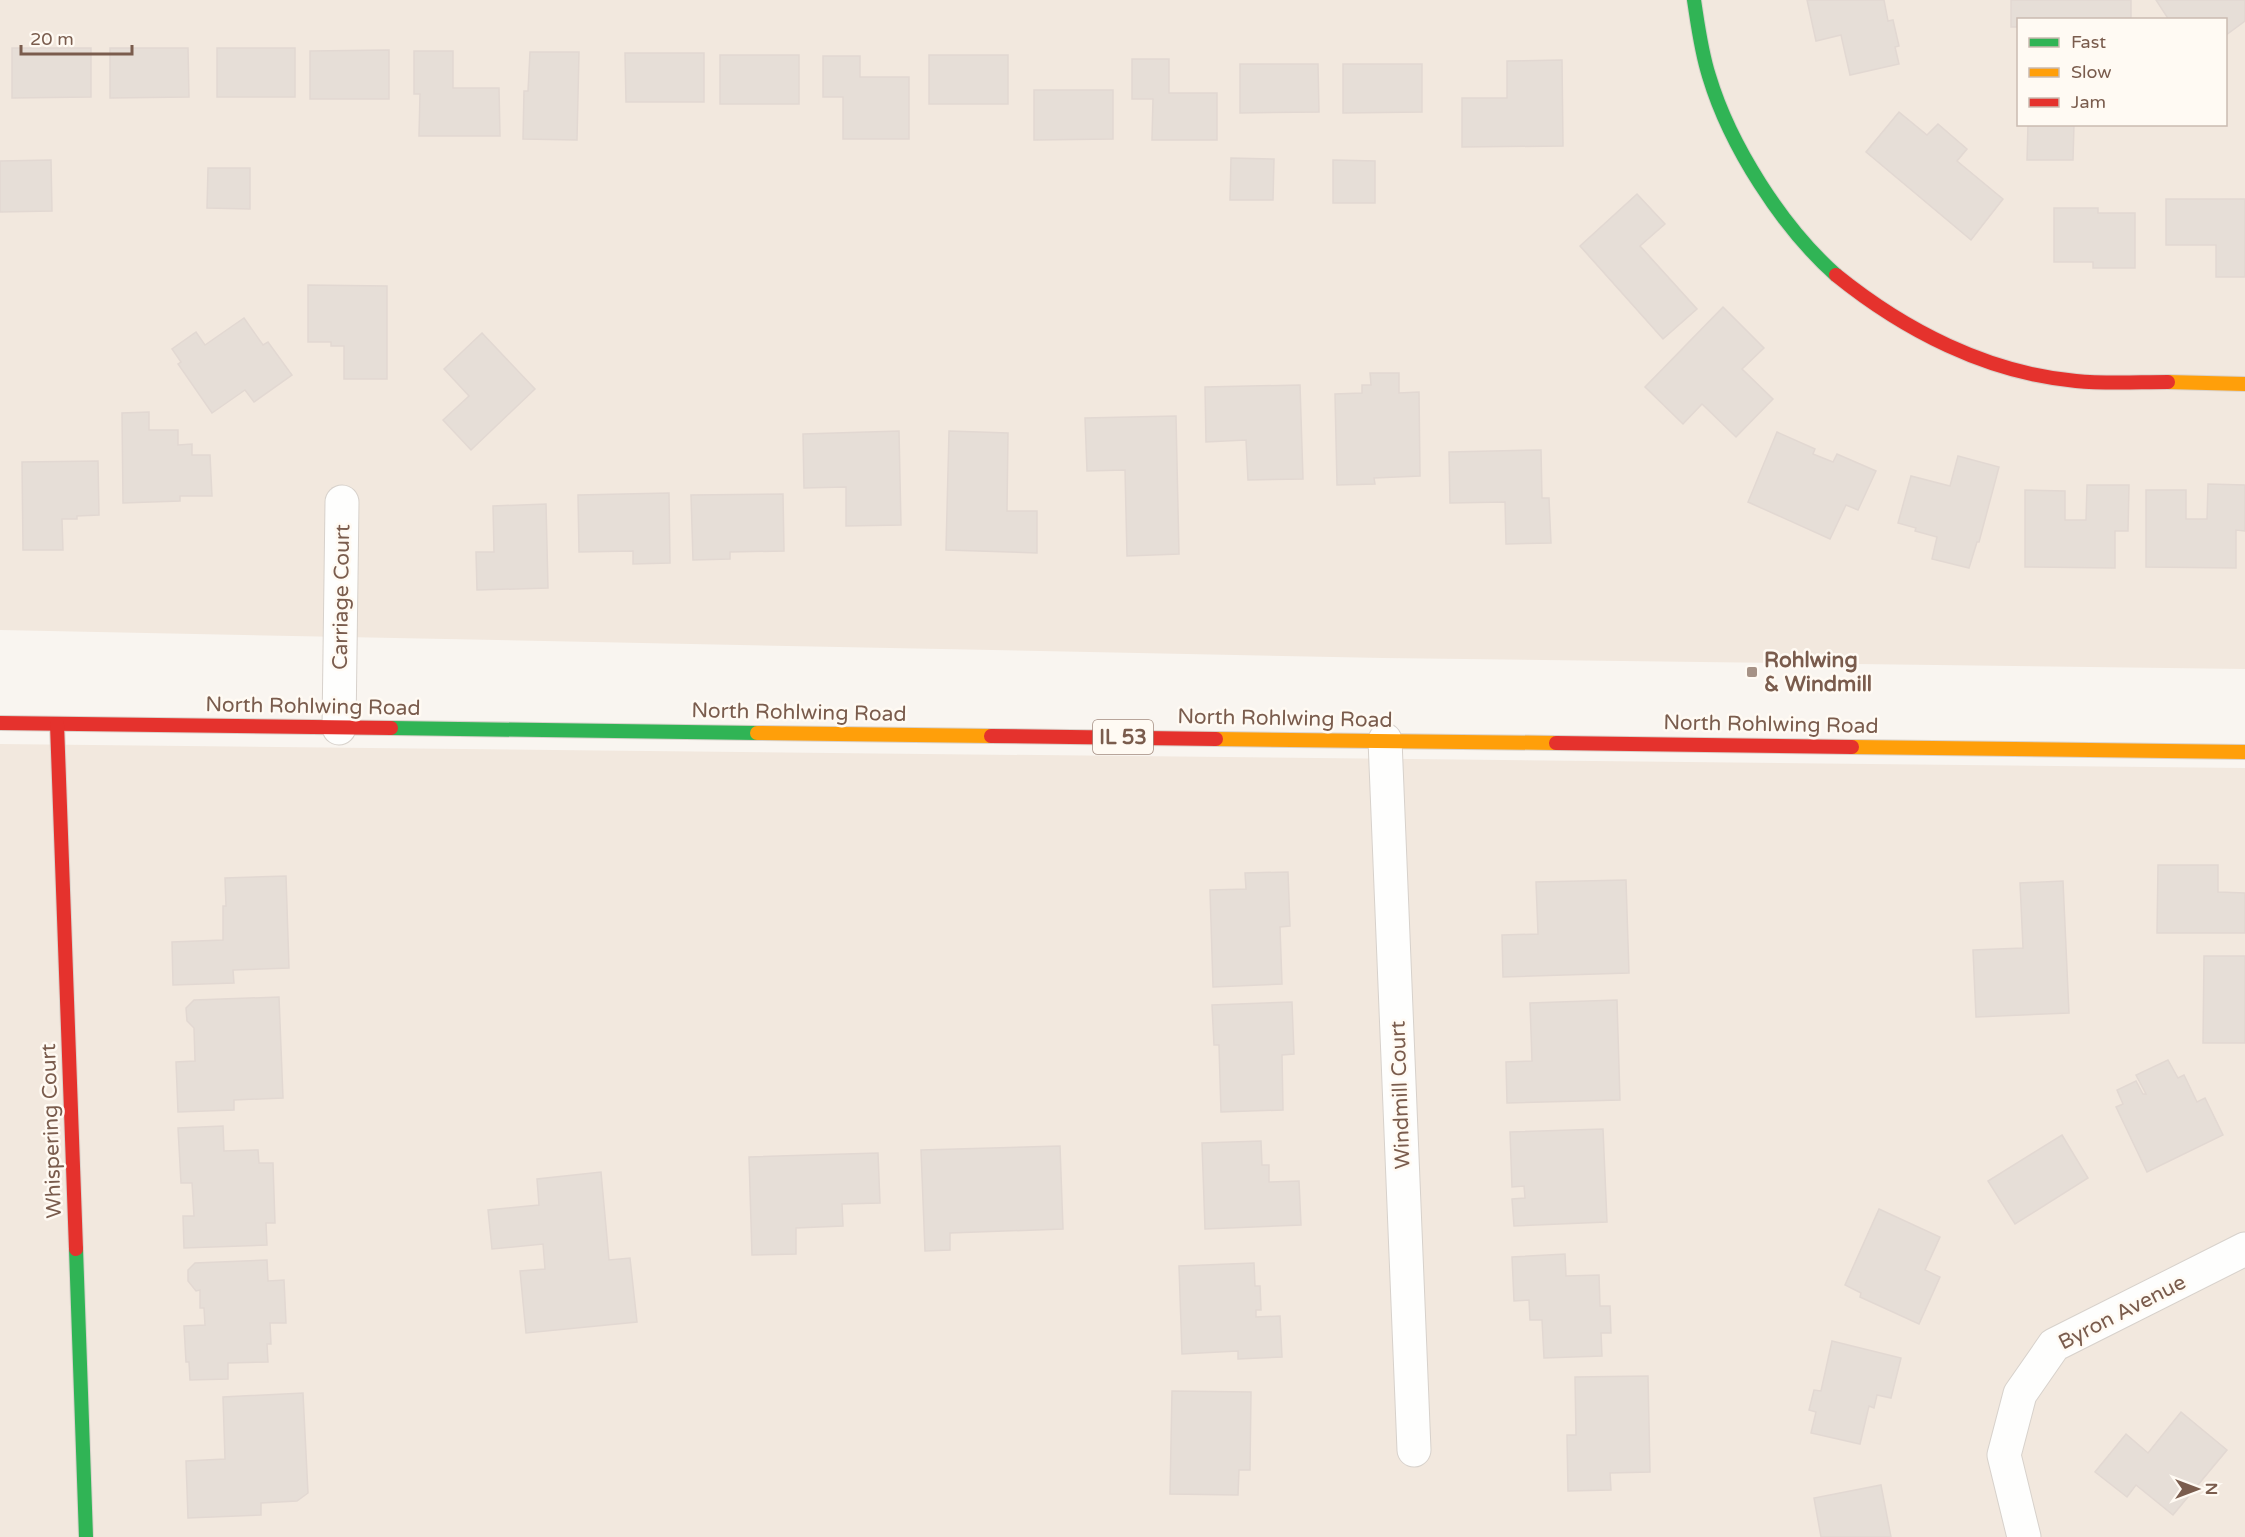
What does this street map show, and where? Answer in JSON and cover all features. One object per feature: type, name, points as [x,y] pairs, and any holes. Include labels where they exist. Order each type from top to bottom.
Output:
[{"type":"main road","points":[[1694,0],[1705,64],[1722,112],[1777,210],[1807,247],[1852,289],[1891,317],[1938,342],[1982,361],[2070,381],[2245,384]]},
{"type":"main road","name":"North Rohlwing Road","points":[[0,723],[2245,752]]},
{"type":"main road","name":"Whispering Court","points":[[57,724],[86,1537]]},
{"type":"street","name":"Carriage Court","points":[[339,728],[342,502]]},
{"type":"street","name":"Windmill Court","points":[[1385,740],[1414,1450]]},
{"type":"street","name":"Byron Avenue","points":[[2024,1537],[2004,1455],[2020,1394],[2054,1346],[2245,1249]]},
{"type":"shaded area","points":[[0,0],[2245,0],[2245,669],[1383,658],[0,630]]},
{"type":"shaded area","points":[[0,744],[2245,768],[2245,1537],[0,1537]]},
{"type":"building","points":[[1807,0],[1884,0],[1888,21],[1893,20],[1899,46],[1895,47],[1899,64],[1850,75],[1841,35],[1816,41]]},
{"type":"building","points":[[2011,0],[2131,0],[2131,18],[2017,18],[2017,27],[2011,27]]},
{"type":"building","points":[[2156,0],[2245,0],[2245,21],[2227,34],[2227,18],[2168,18]]},
{"type":"building","points":[[12,48],[91,48],[91,97],[12,98]]},
{"type":"building","points":[[110,48],[188,48],[189,97],[110,98]]},
{"type":"building","points":[[217,48],[295,48],[295,97],[217,97]]},
{"type":"building","points":[[389,50],[389,99],[310,99],[310,51]]},
{"type":"building","points":[[414,51],[453,51],[453,88],[499,88],[500,136],[419,136],[420,94],[414,94]]},
{"type":"building","points":[[530,52],[579,52],[577,140],[523,139],[524,91],[528,91]]},
{"type":"building","points":[[625,53],[704,53],[704,102],[626,102]]},
{"type":"building","points":[[720,55],[799,55],[799,104],[720,104]]},
{"type":"building","points":[[929,55],[1008,55],[1008,104],[929,104]]},
{"type":"building","points":[[823,56],[860,56],[860,77],[909,77],[909,139],[843,139],[843,97],[823,97]]},
{"type":"building","points":[[1132,59],[1169,59],[1169,93],[1217,93],[1217,140],[1152,140],[1153,99],[1132,99]]},
{"type":"building","points":[[1562,60],[1563,146],[1462,147],[1462,98],[1507,98],[1507,61]]},
{"type":"building","points":[[1240,64],[1318,64],[1319,112],[1240,113]]},
{"type":"building","points":[[1343,64],[1422,64],[1422,112],[1343,113]]},
{"type":"building","points":[[1034,90],[1113,90],[1113,139],[1034,140]]},
{"type":"building","points":[[1899,112],[1927,135],[1938,124],[1967,149],[1957,161],[2003,199],[1971,240],[1866,152]]},
{"type":"building","points":[[2028,126],[2074,126],[2073,160],[2027,160]]},
{"type":"building","points":[[1231,158],[1274,159],[1273,200],[1230,200]]},
{"type":"building","points":[[51,160],[52,211],[0,212],[0,161]]},
{"type":"building","points":[[1333,160],[1375,161],[1375,203],[1333,203]]},
{"type":"building","points":[[208,168],[250,168],[250,209],[207,208]]},
{"type":"building","points":[[1637,194],[1665,224],[1640,246],[1697,309],[1663,339],[1580,246]]},
{"type":"building","points":[[2166,199],[2245,199],[2245,277],[2216,277],[2216,245],[2166,245]]},
{"type":"building","points":[[2054,208],[2098,208],[2098,213],[2135,213],[2135,268],[2093,268],[2093,262],[2054,262]]},
{"type":"building","points":[[308,285],[387,286],[387,379],[344,379],[344,346],[331,346],[331,342],[308,342]]},
{"type":"building","points":[[1723,307],[1764,348],[1742,369],[1773,399],[1736,437],[1702,404],[1683,424],[1645,387]]},
{"type":"building","points":[[244,318],[263,345],[268,342],[292,375],[254,402],[245,390],[212,413],[178,364],[181,362],[172,349],[196,332],[205,345]]},
{"type":"building","points":[[482,333],[535,389],[471,450],[443,420],[469,396],[444,369]]},
{"type":"building","points":[[1370,373],[1399,373],[1399,393],[1419,392],[1420,476],[1374,478],[1375,484],[1337,485],[1335,394],[1362,393],[1362,385],[1371,385]]},
{"type":"building","points":[[1300,385],[1303,479],[1248,480],[1246,440],[1206,442],[1205,387]]},
{"type":"building","points":[[149,412],[149,430],[178,430],[178,445],[192,444],[192,455],[210,455],[212,496],[180,496],[180,501],[123,503],[122,413]]},
{"type":"building","points":[[1176,416],[1179,554],[1127,556],[1125,470],[1087,471],[1085,418]]},
{"type":"building","points":[[899,431],[901,525],[846,526],[846,487],[804,488],[803,434]]},
{"type":"building","points":[[949,431],[1008,433],[1007,511],[1037,511],[1037,553],[946,550]]},
{"type":"building","points":[[1777,432],[1815,449],[1813,454],[1833,462],[1837,454],[1876,471],[1858,510],[1846,505],[1830,539],[1748,502]]},
{"type":"building","points":[[1541,450],[1542,498],[1549,498],[1551,543],[1506,544],[1505,502],[1450,503],[1449,452]]},
{"type":"building","points":[[1958,456],[1999,467],[1979,542],[1977,542],[1969,568],[1932,559],[1937,537],[1898,523],[1911,476],[1950,486]]},
{"type":"building","points":[[98,461],[99,515],[62,519],[63,550],[23,550],[22,462]]},
{"type":"building","points":[[2208,484],[2245,485],[2245,531],[2236,530],[2236,568],[2146,567],[2146,490],[2186,490],[2186,519],[2207,519]]},
{"type":"building","points":[[2087,485],[2129,485],[2128,531],[2115,531],[2115,568],[2025,567],[2025,490],[2065,491],[2065,520],[2086,520]]},
{"type":"building","points":[[669,493],[670,563],[633,564],[633,551],[579,552],[578,495]]},
{"type":"building","points":[[783,494],[784,551],[730,552],[730,559],[693,560],[691,495]]},
{"type":"building","points":[[546,504],[548,588],[477,590],[476,552],[494,552],[493,506]]},
{"type":"building","points":[[2158,865],[2218,865],[2218,892],[2245,893],[2245,933],[2157,933]]},
{"type":"building","points":[[1288,872],[1290,926],[1280,927],[1282,984],[1213,987],[1210,890],[1246,889],[1245,873]]},
{"type":"building","points":[[286,876],[289,968],[233,970],[234,983],[173,985],[172,942],[223,940],[223,906],[226,906],[225,878]]},
{"type":"building","points":[[1626,880],[1629,973],[1503,977],[1502,935],[1538,934],[1536,882]]},
{"type":"building","points":[[2063,881],[2069,1013],[1976,1017],[1973,950],[2023,948],[2020,883]]},
{"type":"building","points":[[2204,956],[2245,956],[2245,1043],[2203,1043]]},
{"type":"building","points":[[279,997],[283,1098],[234,1100],[234,1110],[178,1112],[176,1062],[195,1061],[194,1028],[187,1021],[186,1008],[194,1000]]},
{"type":"building","points":[[1617,1000],[1620,1100],[1507,1103],[1506,1062],[1532,1061],[1530,1003]]},
{"type":"building","points":[[1292,1002],[1294,1054],[1282,1055],[1283,1110],[1221,1112],[1219,1045],[1214,1045],[1212,1005]]},
{"type":"building","points":[[2168,1060],[2178,1078],[2184,1075],[2197,1102],[2205,1098],[2223,1135],[2147,1172],[2116,1107],[2123,1104],[2117,1090],[2136,1081],[2143,1094],[2146,1094],[2136,1075]]},
{"type":"building","points":[[223,1126],[224,1151],[258,1150],[259,1163],[273,1163],[275,1223],[266,1223],[267,1245],[184,1248],[183,1216],[194,1216],[192,1183],[181,1183],[178,1128]]},
{"type":"building","points":[[1603,1129],[1607,1222],[1514,1226],[1512,1199],[1525,1198],[1524,1186],[1512,1187],[1510,1132]]},
{"type":"building","points":[[2062,1135],[2088,1178],[2015,1224],[1988,1181]]},
{"type":"building","points":[[1261,1141],[1262,1165],[1269,1165],[1269,1182],[1299,1181],[1301,1225],[1205,1229],[1202,1143]]},
{"type":"building","points":[[1060,1146],[1063,1229],[950,1233],[950,1250],[925,1251],[921,1150]]},
{"type":"building","points":[[878,1153],[880,1203],[842,1204],[843,1226],[796,1228],[796,1254],[752,1255],[749,1157]]},
{"type":"building","points":[[601,1172],[609,1260],[630,1258],[637,1322],[526,1333],[520,1271],[545,1269],[543,1244],[492,1249],[488,1210],[539,1205],[537,1179]]},
{"type":"building","points":[[1879,1209],[1940,1237],[1925,1270],[1940,1277],[1919,1324],[1860,1297],[1861,1293],[1845,1285]]},
{"type":"building","points":[[1565,1254],[1566,1276],[1599,1275],[1600,1306],[1610,1306],[1611,1333],[1601,1333],[1602,1356],[1544,1358],[1542,1320],[1530,1320],[1529,1300],[1514,1301],[1512,1257]]},
{"type":"building","points":[[267,1260],[268,1281],[284,1280],[286,1323],[270,1323],[271,1344],[267,1344],[268,1362],[228,1363],[228,1379],[190,1380],[189,1362],[186,1362],[184,1326],[205,1325],[204,1308],[200,1308],[200,1290],[196,1291],[188,1281],[188,1270],[195,1263]]},
{"type":"building","points":[[1254,1263],[1255,1286],[1260,1286],[1261,1310],[1256,1310],[1256,1317],[1280,1316],[1282,1357],[1238,1359],[1238,1351],[1182,1354],[1179,1266]]},
{"type":"building","points":[[1832,1341],[1901,1358],[1891,1398],[1877,1395],[1874,1408],[1869,1406],[1860,1444],[1811,1433],[1816,1412],[1809,1410],[1814,1390],[1821,1391]]},
{"type":"building","points":[[1648,1376],[1650,1472],[1610,1473],[1611,1490],[1568,1491],[1567,1435],[1576,1435],[1575,1377]]},
{"type":"building","points":[[1172,1391],[1251,1392],[1250,1470],[1239,1470],[1238,1495],[1170,1494]]},
{"type":"building","points":[[303,1393],[308,1493],[297,1501],[261,1503],[261,1515],[188,1518],[186,1461],[225,1459],[223,1397]]},
{"type":"building","points":[[2181,1412],[2227,1450],[2173,1515],[2136,1485],[2127,1497],[2095,1472],[2126,1434],[2148,1453]]},
{"type":"building","points":[[1881,1485],[1891,1537],[1821,1537],[1814,1498]]},
{"type":"traffic: fast","points":[[1694,0],[1706,67],[1730,130],[1760,184],[1796,234],[1836,275]]},
{"type":"traffic: fast","points":[[391,728],[757,733]]},
{"type":"traffic: fast","points":[[76,1249],[86,1537]]},
{"type":"traffic: slow","points":[[2168,382],[2245,384]]},
{"type":"traffic: slow","points":[[757,733],[991,736]]},
{"type":"traffic: slow","points":[[1216,739],[1556,743]]},
{"type":"traffic: slow","points":[[1852,747],[2245,752]]},
{"type":"traffic: jam","points":[[1836,275],[1862,295],[1918,331],[1948,346],[2011,369],[2076,381],[2168,382]]},
{"type":"traffic: jam","points":[[0,723],[391,728]]},
{"type":"traffic: jam","points":[[57,724],[76,1249]]},
{"type":"traffic: jam","points":[[991,736],[1216,739]]},
{"type":"traffic: jam","points":[[1556,743],[1852,747]]},
{"type":"place","name":"Rohlwing & Windmill","points":[[1752,672]]}]
